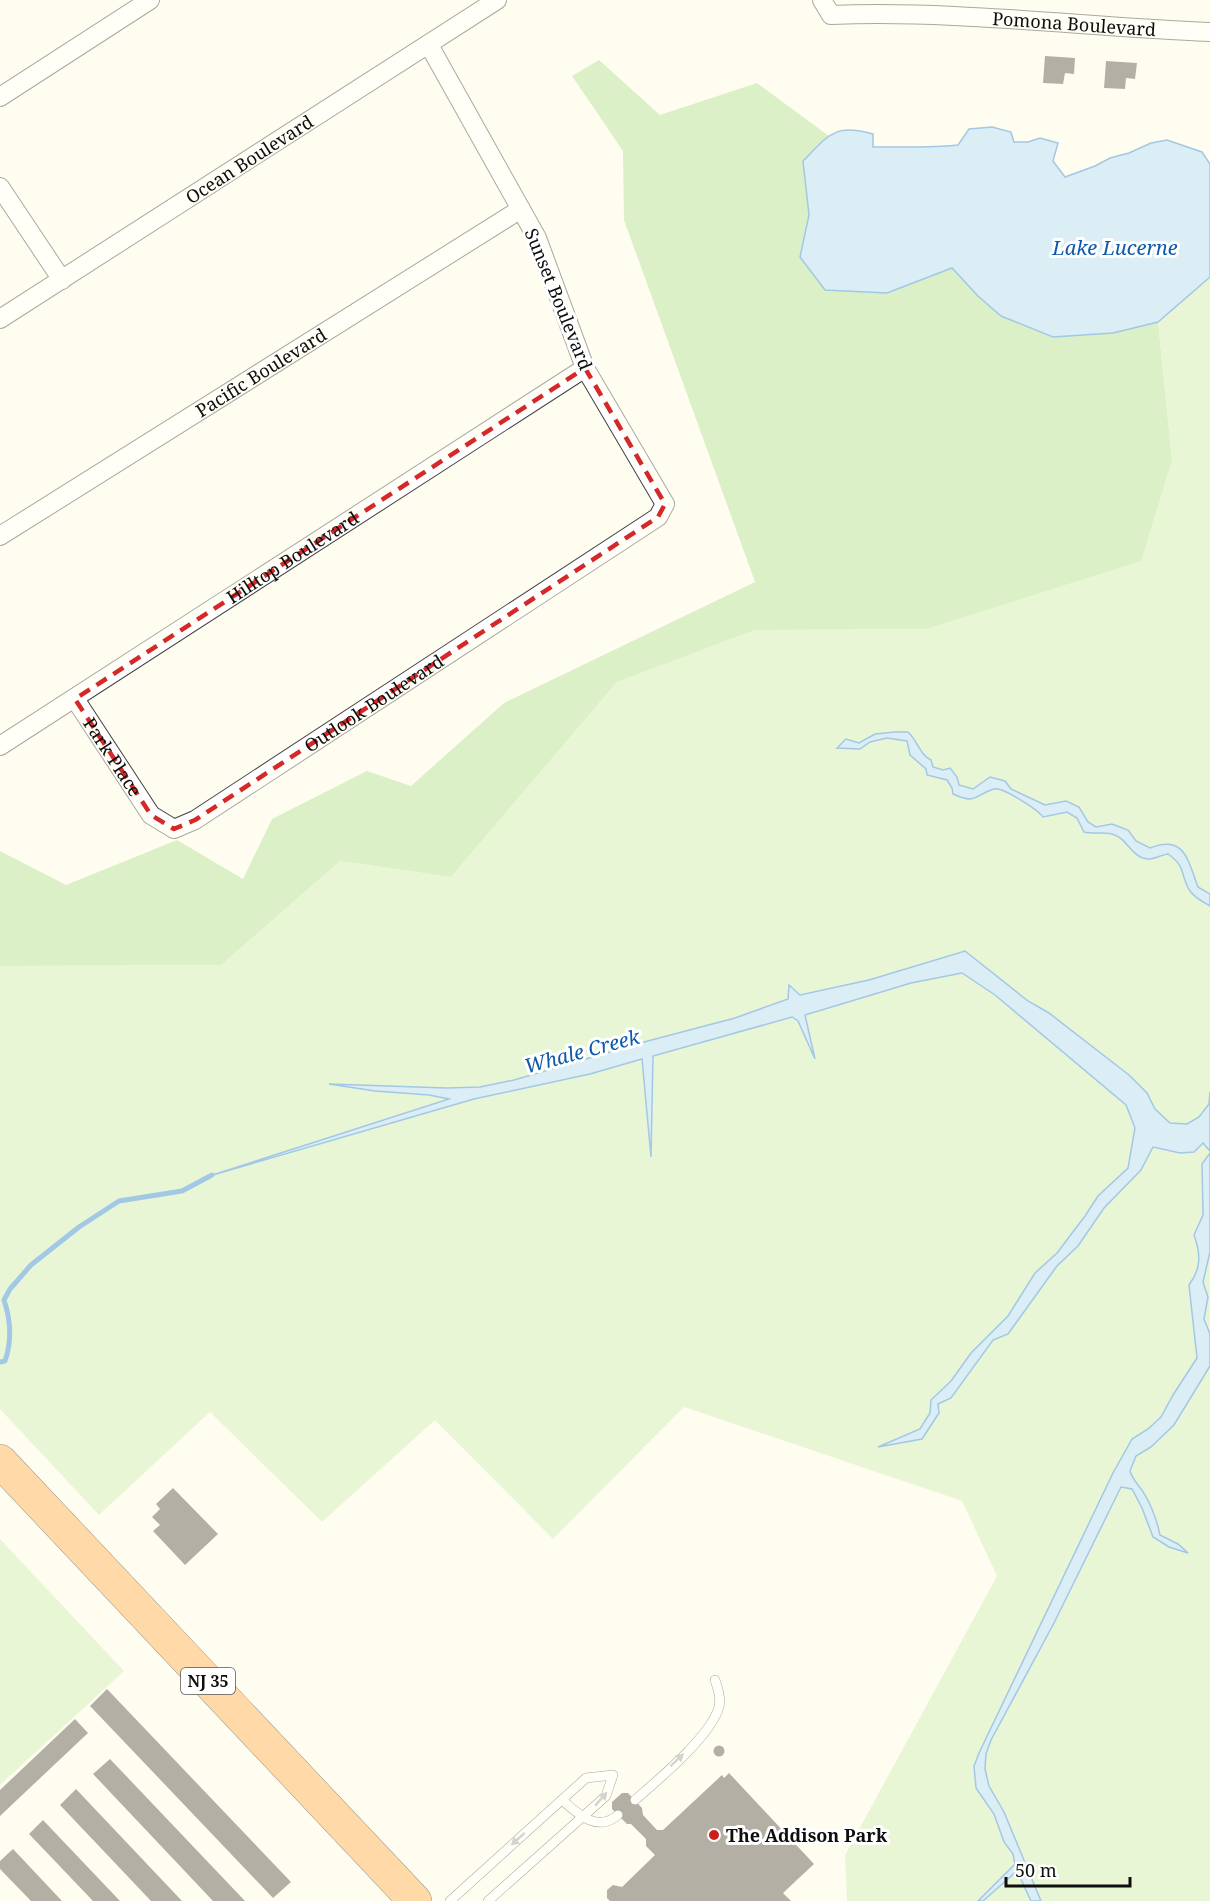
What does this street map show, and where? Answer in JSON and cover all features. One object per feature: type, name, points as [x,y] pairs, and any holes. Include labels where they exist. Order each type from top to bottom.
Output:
[{"type":"highway","name":"NJ 35","points":[[0,1461],[415,1901]]},
{"type":"highway","name":"NJ 35","points":[[0,1489],[388,1901]]},
{"type":"street","points":[[0,97],[150,0]]},
{"type":"street","name":"Ocean Boulevard","points":[[0,319],[497,0]]},
{"type":"street","name":"Pomona Boulevard","points":[[822,0],[831,15],[885,13],[939,15],[1210,32]]},
{"type":"street","name":"Sunset Boulevard","points":[[429,45],[537,238],[585,368],[665,504],[658,517],[594,559]]},
{"type":"street","points":[[0,187],[62,280]]},
{"type":"street","name":"Pacific Boulevard","points":[[0,536],[521,209]]},
{"type":"street","name":"Hilltop Boulevard","points":[[0,746],[585,368]]},
{"type":"street","name":"Outlook Boulevard","points":[[151,815],[174,829],[195,820],[594,559]]},
{"type":"street","name":"Park Place","points":[[75,699],[151,815]]},
{"type":"lane","points":[[635,1800],[698,1741],[714,1719],[720,1697],[715,1680]]},
{"type":"lane","points":[[450,1901],[586,1778],[613,1775],[606,1796],[488,1901]]},
{"type":"lane","points":[[562,1800],[582,1818],[593,1822],[601,1822],[618,1815]]},
{"type":"highlighted area","points":[[585,368],[665,504],[658,517],[195,820],[174,829],[151,815],[75,699]]},
{"type":"green space","points":[[599,60],[660,115],[757,83],[829,136],[803,161],[809,215],[800,257],[887,293],[952,268],[978,296],[1001,316],[1113,333],[1158,322],[1172,460],[1141,561],[926,629],[755,630],[617,682],[451,877],[340,861],[221,965],[0,966],[0,851],[66,885],[177,840],[243,879],[272,819],[367,771],[411,786],[504,703],[755,582],[624,220],[623,151],[572,76]]},
{"type":"green space","points":[[1210,272],[1210,1901],[847,1901],[845,1855],[997,1576],[962,1501],[684,1407],[553,1539],[435,1420],[322,1522],[210,1412],[99,1515],[0,1409],[0,966],[221,965],[340,861],[451,877],[617,682],[755,630],[926,629],[1172,460],[1158,322]]},
{"type":"green space","points":[[0,1539],[124,1671],[0,1785]]},
{"type":"water","name":"Lake Lucerne","points":[[992,127],[1011,132],[1014,142],[1028,142],[1040,138],[1058,143],[1053,161],[1065,177],[1151,143],[1167,140],[1202,152],[1210,164],[1210,277],[1158,322],[1113,333],[1053,337],[1001,316],[978,296],[952,268],[887,293],[825,290],[800,257],[809,215],[803,161],[819,144],[833,134],[849,130],[873,134],[873,147],[958,145],[969,129]]},
{"type":"water","points":[[908,732],[931,760],[933,767],[943,770],[950,768],[957,777],[959,785],[973,789],[990,777],[1005,781],[1011,789],[1045,805],[1066,801],[1079,807],[1088,822],[1096,827],[1112,824],[1128,830],[1136,841],[1150,848],[1162,845],[1178,847],[1188,860],[1198,887],[1210,894],[1210,906],[1192,893],[1187,886],[1181,867],[1168,854],[1150,859],[1144,858],[1134,853],[1117,836],[1109,833],[1084,832],[1077,818],[1067,812],[1043,817],[1020,800],[998,789],[987,791],[971,799],[953,794],[947,780],[927,775],[926,769],[910,755],[907,741],[887,738],[870,742],[860,749],[837,748],[846,739],[859,743],[875,734]]},
{"type":"water","name":"Whale Creek","points":[[965,951],[1028,1001],[1049,1013],[1129,1075],[1147,1093],[1155,1109],[1170,1123],[1187,1124],[1199,1117],[1209,1104],[1210,1092],[1210,1151],[1203,1143],[1194,1152],[1180,1153],[1153,1147],[1141,1170],[1104,1208],[1078,1246],[1057,1266],[1008,1334],[993,1340],[951,1398],[938,1404],[939,1413],[922,1439],[878,1447],[920,1429],[930,1413],[931,1400],[951,1381],[971,1353],[1008,1316],[1035,1273],[1057,1253],[1098,1196],[1128,1168],[1135,1128],[1126,1105],[995,995],[962,973],[911,983],[805,1015],[815,1059],[798,1021],[792,1017],[653,1056],[651,1157],[642,1059],[590,1074],[474,1099],[206,1177],[449,1099],[329,1084],[447,1088],[480,1087],[514,1080],[735,1018],[788,999],[789,985],[800,995],[869,980]]},
{"type":"water","points":[[1210,1153],[1210,1252],[1203,1282],[1208,1297],[1204,1319],[1210,1334],[1210,1366],[1174,1425],[1151,1447],[1136,1456],[1130,1471],[1150,1504],[1160,1535],[1178,1544],[1188,1553],[1169,1547],[1153,1537],[1132,1489],[1121,1487],[1054,1623],[991,1740],[986,1754],[985,1769],[989,1786],[1004,1812],[1041,1901],[1031,1901],[1017,1871],[983,1901],[978,1901],[1015,1864],[1013,1854],[1004,1842],[994,1814],[976,1788],[974,1766],[979,1753],[1113,1473],[1132,1439],[1161,1417],[1197,1358],[1189,1285],[1196,1273],[1199,1261],[1194,1235],[1203,1215],[1202,1164]]},
{"type":"building","points":[[1045,56],[1075,58],[1074,74],[1065,73],[1063,84],[1043,83]]},
{"type":"building","points":[[1106,61],[1137,63],[1135,79],[1126,78],[1125,89],[1104,88]]},
{"type":"building","points":[[173,1488],[218,1534],[185,1565],[153,1531],[160,1525],[152,1517],[160,1509],[156,1504]]},
{"type":"building","points":[[107,1689],[291,1882],[273,1898],[90,1706]]},
{"type":"building","points":[[75,1719],[88,1733],[0,1816],[0,1790]]},
{"type":"building","points":[[719,1746],[723,1747],[723,1755],[719,1756],[715,1755],[714,1751],[715,1747]]},
{"type":"building","points":[[110,1759],[245,1901],[213,1901],[93,1774]]},
{"type":"building","name":"The Addison Park","points":[[729,1773],[814,1864],[783,1893],[791,1901],[610,1901],[607,1898],[607,1890],[613,1885],[622,1887],[655,1855],[646,1846],[646,1839],[612,1809],[612,1802],[622,1793],[628,1793],[657,1830],[663,1830],[722,1775],[724,1778]]},
{"type":"building","points":[[76,1789],[182,1901],[151,1901],[60,1805]]},
{"type":"building","points":[[43,1820],[120,1901],[93,1901],[29,1834]]},
{"type":"building","points":[[13,1849],[62,1901],[31,1901],[0,1869],[0,1861]]},
{"type":"waterway","name":"Whale Creek","points":[[0,1362],[5,1361],[10,1338],[4,1300],[10,1289],[31,1265],[79,1227],[119,1201],[182,1191],[212,1175]]},
{"type":"place","name":"The Addison Park","points":[[714,1835]]}]
